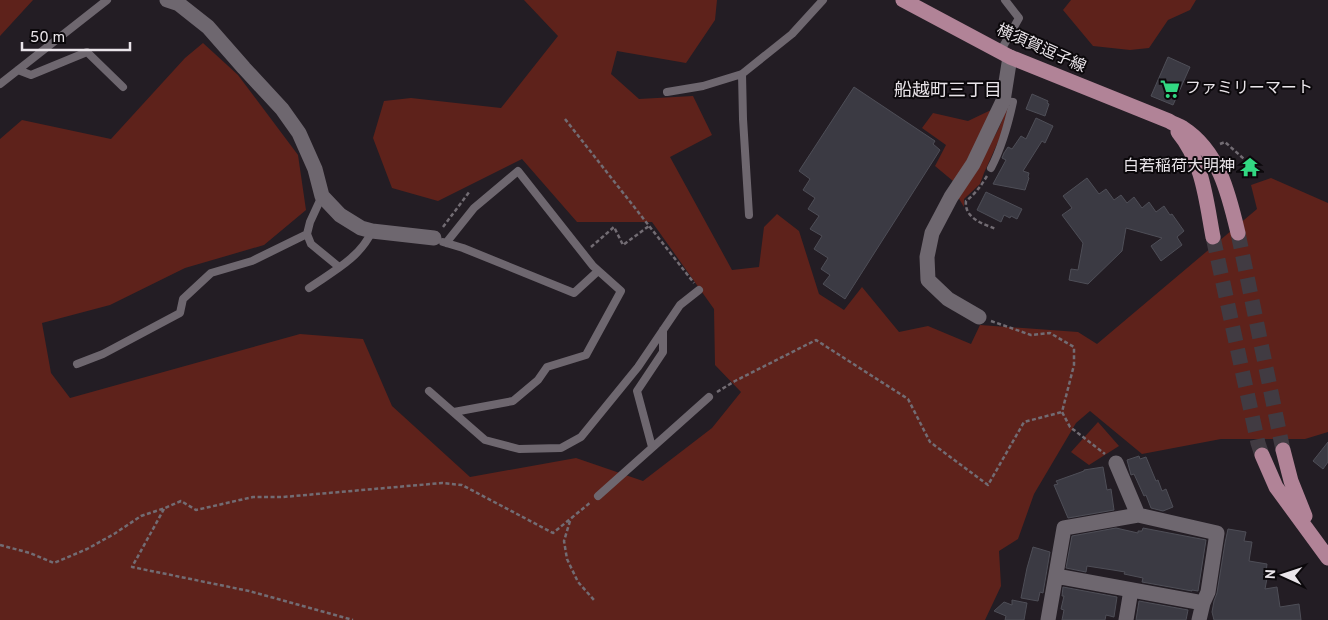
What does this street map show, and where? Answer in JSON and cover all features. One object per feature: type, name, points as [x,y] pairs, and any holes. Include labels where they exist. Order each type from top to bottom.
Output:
[{"type":"main road","name":"横須賀逗子線","points":[[903,0],[1005,54],[1183,128],[1208,153],[1221,173],[1238,233]]},
{"type":"main road","name":"横須賀逗子線","points":[[1169,121],[1186,141],[1194,156],[1201,177],[1213,237]]},
{"type":"main road","points":[[1283,450],[1291,481],[1303,511],[1327,556]]},
{"type":"main road","points":[[1262,455],[1276,487],[1327,556]]},
{"type":"street","points":[[167,0],[179,4],[208,27],[282,109],[299,133],[315,169],[322,196],[340,216],[361,228],[372,231],[440,241]]},
{"type":"street","points":[[979,317],[948,299],[928,280],[927,257],[932,233],[951,197],[973,164],[1003,101],[1005,54]]},
{"type":"street","points":[[1116,463],[1138,515]]},
{"type":"street","points":[[1048,620],[1064,528],[1138,515],[1217,533],[1208,592],[1199,620]]},
{"type":"street","points":[[1056,576],[1203,603]]},
{"type":"street","points":[[1126,620],[1131,590]]},
{"type":"lane","points":[[0,84],[107,0]]},
{"type":"lane","points":[[667,92],[703,86],[742,74],[792,34],[823,0]]},
{"type":"lane","points":[[1005,0],[1019,18],[1005,54]]},
{"type":"lane","points":[[18,70],[31,75],[87,52],[123,87]]},
{"type":"lane","points":[[742,74],[749,215]]},
{"type":"lane","points":[[991,168],[1008,127],[1013,102],[1003,101]]},
{"type":"lane","points":[[454,412],[513,401],[538,380],[547,367],[586,355],[621,291],[593,266],[518,171],[474,208],[440,241],[463,248],[574,293],[598,271]]},
{"type":"lane","points":[[322,196],[310,222],[307,234],[311,244],[339,267]]},
{"type":"lane","points":[[309,288],[353,257],[368,240],[372,231]]},
{"type":"lane","points":[[77,364],[103,354],[180,313],[182,299],[211,273],[252,260],[307,234]]},
{"type":"lane","points":[[429,391],[485,440],[519,449],[561,448],[581,437],[638,367],[680,305],[699,290]]},
{"type":"lane","points":[[652,448],[637,391],[663,352],[663,330]]},
{"type":"lane","points":[[598,496],[709,397]]},
{"type":"path","points":[[565,119],[699,290]]},
{"type":"path","points":[[1214,147],[1225,142],[1244,159]]},
{"type":"path","points":[[991,168],[981,186],[966,202],[965,206],[971,216],[978,222],[996,229]]},
{"type":"path","points":[[440,241],[470,191]]},
{"type":"path","points":[[584,253],[614,227],[623,245],[649,226]]},
{"type":"path","points":[[979,317],[1031,335],[1050,333],[1074,347],[1074,365],[1062,412],[1070,427],[1116,463]]},
{"type":"path","points":[[709,397],[735,381],[816,340],[908,399],[930,442],[988,485],[1024,422],[1062,412]]},
{"type":"path","points":[[0,544],[54,563],[87,549],[141,516],[181,502],[196,510],[253,497],[283,497],[442,483],[462,486],[553,533],[598,496]]},
{"type":"path","points":[[165,508],[132,567],[249,591],[353,620]]},
{"type":"path","points":[[570,519],[564,541],[567,559],[578,582],[594,600]]},
{"type":"shaded area","points":[[0,0],[33,0],[0,36]]},
{"type":"shaded area","points":[[524,0],[717,0],[715,20],[686,63],[617,51],[611,74],[639,99],[693,96],[712,135],[670,157],[732,270],[759,267],[764,227],[777,214],[799,231],[819,294],[844,310],[862,287],[899,332],[928,326],[971,344],[980,325],[1078,332],[1097,344],[1257,209],[1251,185],[1271,178],[1328,203],[1328,432],[1305,439],[1221,439],[1142,454],[1090,411],[1076,423],[1034,494],[1018,539],[999,551],[1001,586],[985,620],[0,620],[0,139],[22,120],[111,139],[185,58],[203,43],[238,75],[298,155],[306,210],[264,245],[185,268],[110,305],[42,323],[51,373],[70,398],[300,334],[363,339],[392,406],[470,477],[576,458],[643,481],[712,428],[741,392],[715,365],[714,309],[652,222],[577,222],[522,159],[438,201],[392,188],[373,138],[384,101],[411,98],[501,108],[558,36]]},
{"type":"shaded area","points":[[1071,0],[1196,0],[1190,10],[1168,20],[1149,48],[1130,50],[1093,46],[1063,10]]},
{"type":"shaded area","points":[[1008,104],[1002,133],[980,184],[964,199],[964,207],[958,197],[997,131]]},
{"type":"shaded area","points":[[991,110],[967,164],[953,181],[935,166],[946,145],[922,128],[933,113],[968,121]]},
{"type":"shaded area","points":[[1098,422],[1119,446],[1089,465],[1071,452]]},
{"type":"building","points":[[1168,57],[1190,67],[1173,105],[1151,96]]},
{"type":"building","points":[[854,87],[935,141],[933,144],[940,150],[845,299],[823,284],[830,275],[821,269],[828,258],[814,249],[822,236],[810,229],[819,216],[808,209],[815,198],[803,190],[810,179],[799,171]]},
{"type":"building","points":[[1032,94],[1048,101],[1047,103],[1049,104],[1045,116],[1026,109]]},
{"type":"building","points":[[1036,118],[1053,126],[1045,143],[1042,141],[1023,171],[1029,173],[1025,190],[993,184],[1006,160],[1002,158],[1004,153],[1008,147],[1012,149],[1021,136],[1026,139]]},
{"type":"building","points":[[1087,178],[1099,194],[1106,189],[1114,200],[1121,195],[1127,203],[1134,197],[1142,208],[1149,202],[1156,212],[1164,206],[1184,231],[1177,237],[1182,245],[1161,261],[1151,246],[1162,238],[1126,228],[1122,251],[1088,284],[1069,280],[1071,269],[1078,270],[1083,243],[1062,215],[1072,208],[1063,196]]},
{"type":"building","points":[[986,192],[1022,209],[1017,219],[1004,215],[1001,222],[977,210]]},
{"type":"building","points":[[1328,442],[1328,462],[1323,469],[1313,461]]},
{"type":"building","points":[[1139,456],[1140,459],[1146,457],[1156,481],[1158,480],[1162,491],[1166,489],[1173,507],[1163,511],[1151,508],[1134,474],[1131,475],[1127,460]]},
{"type":"building","points":[[1103,467],[1107,490],[1111,489],[1114,510],[1068,518],[1054,485],[1058,484],[1056,481],[1084,470]]},
{"type":"building","points":[[1116,528],[1138,533],[1143,528],[1206,540],[1198,591],[1142,582],[1143,578],[1124,574],[1125,572],[1087,566],[1086,572],[1066,568],[1072,536]]},
{"type":"building","points":[[1228,529],[1246,532],[1244,541],[1252,542],[1249,561],[1267,564],[1266,573],[1268,573],[1265,589],[1277,587],[1280,607],[1299,604],[1301,620],[1214,620],[1212,612]]},
{"type":"building","points":[[1033,547],[1050,552],[1043,593],[1040,592],[1038,601],[1021,598]]},
{"type":"building","points":[[1063,587],[1117,597],[1114,617],[1106,615],[1105,620],[1062,620],[1064,610],[1061,609],[1064,596],[1062,596]]},
{"type":"building","points":[[1012,600],[1027,603],[1024,620],[1005,620],[1006,616],[994,611],[1004,602],[1012,605]]},
{"type":"building","points":[[1139,601],[1188,610],[1186,620],[1136,620]]},
{"type":"tunnel","points":[[1238,233],[1283,450]]},
{"type":"tunnel","points":[[1213,237],[1262,455]]},
{"type":"place","name":"ファミリーマート","points":[[1170,89]]},
{"type":"place","name":"白若稲荷大明神","points":[[1250,167]]},
{"type":"district","name":"船越町三丁目","points":[[948,91]]}]
